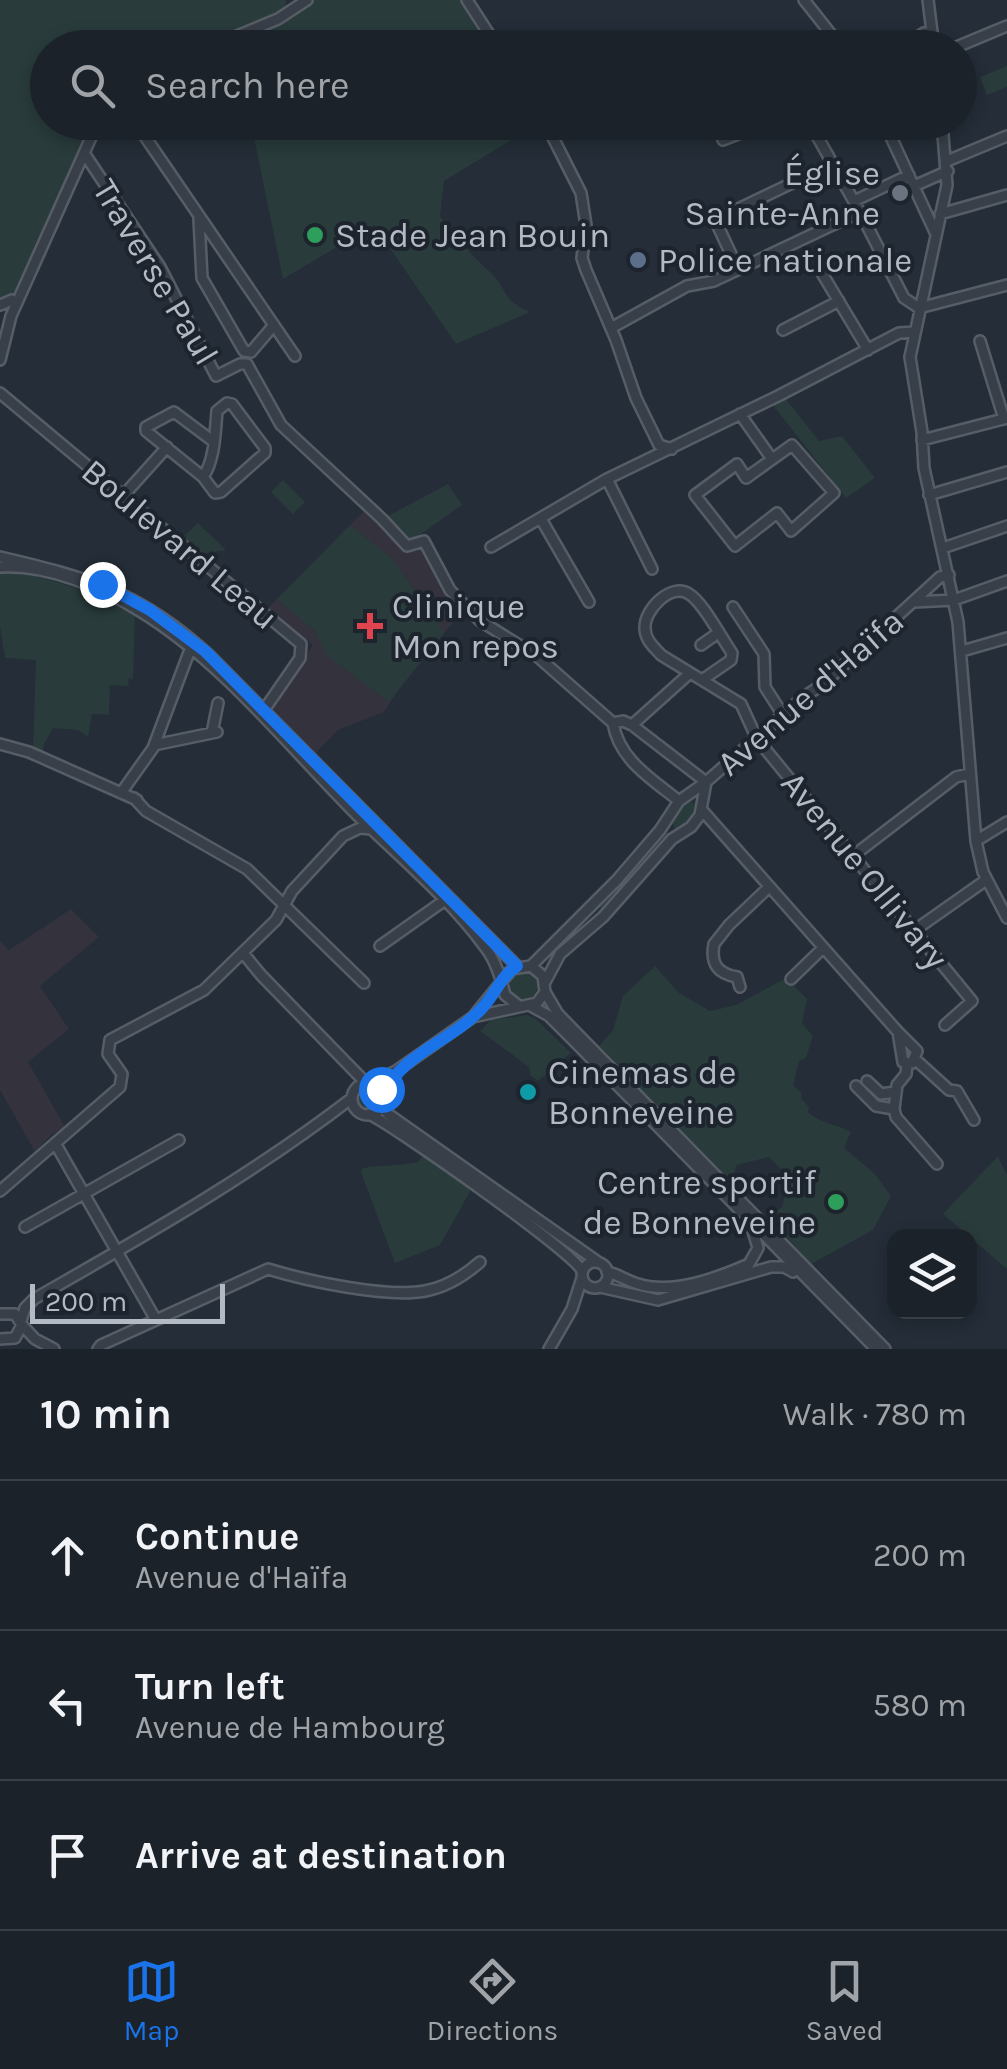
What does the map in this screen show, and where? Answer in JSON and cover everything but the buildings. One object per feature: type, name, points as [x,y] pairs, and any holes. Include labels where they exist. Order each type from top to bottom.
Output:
[{"type":"street","points":[[251,30],[307,0]]},
{"type":"street","points":[[467,0],[486,30]]},
{"type":"street","points":[[804,0],[828,30]]},
{"type":"street","points":[[928,0],[932,30]]},
{"type":"street","points":[[977,38],[1007,26]]},
{"type":"street","points":[[914,186],[1007,136]]},
{"type":"street","points":[[0,360],[11,316],[90,140]]},
{"type":"street","points":[[147,140],[295,356]]},
{"type":"street","points":[[555,140],[581,194],[586,225],[582,258],[644,414],[659,445],[672,449]]},
{"type":"street","points":[[818,140],[904,298],[919,308],[1007,285]]},
{"type":"street","points":[[892,140],[935,232]]},
{"type":"street","points":[[944,140],[948,166],[910,358],[930,495],[962,651],[976,841],[986,880],[1007,918]]},
{"type":"street","name":"Traverse Paul","points":[[84,152],[160,268],[216,376],[247,364],[281,425],[407,546],[424,541],[450,590],[479,620],[538,657],[614,723]]},
{"type":"street","points":[[738,269],[715,220],[832,164]]},
{"type":"street","points":[[854,202],[909,175]]},
{"type":"street","points":[[940,214],[1007,195]]},
{"type":"street","points":[[611,328],[687,286],[708,283],[860,212]]},
{"type":"street","points":[[200,216],[202,278],[244,350],[250,352],[274,325]]},
{"type":"street","points":[[823,275],[868,350]]},
{"type":"street","points":[[0,305],[12,300],[0,333]]},
{"type":"street","points":[[783,330],[838,301]]},
{"type":"street","points":[[491,546],[607,479],[899,333],[914,332]]},
{"type":"street","points":[[922,440],[1005,418],[980,340]]},
{"type":"street","name":"Boulevard Leau","points":[[0,393],[301,644],[300,658],[264,710]]},
{"type":"street","points":[[203,477],[208,471],[214,442],[217,411],[227,403],[232,404],[265,453],[221,492],[215,492],[203,477],[146,432],[146,427],[170,412],[214,442]]},
{"type":"street","points":[[740,414],[772,458]]},
{"type":"street","points":[[792,445],[834,494],[791,531],[778,514],[735,546],[695,495],[736,464],[746,478],[772,458],[792,445]]},
{"type":"street","points":[[123,496],[167,447]]},
{"type":"street","points":[[930,495],[1007,472]]},
{"type":"street","points":[[607,479],[652,569]]},
{"type":"street","points":[[541,519],[589,602]]},
{"type":"street","points":[[943,548],[1007,526]]},
{"type":"street","points":[[0,558],[76,574],[134,600],[197,644],[517,966]]},
{"type":"street","points":[[0,568],[37,571],[87,586],[144,614],[191,648],[446,900],[486,948],[508,1000],[519,1006]]},
{"type":"street","name":"Avenue d'Haïfa","points":[[680,800],[824,684],[935,582],[949,575]]},
{"type":"street","name":"Avenue d'Haïfa","points":[[914,602],[954,600],[1007,581]]},
{"type":"street","name":"Avenue d'Haïfa","points":[[935,582],[942,600]]},
{"type":"street","name":"Avenue Ollivary","points":[[718,634],[688,593],[672,593],[656,604],[644,625],[648,639],[661,655],[744,708],[757,739],[972,1001],[945,1025]]},
{"type":"street","points":[[733,607],[764,654],[765,687],[783,715]]},
{"type":"street","points":[[701,644],[718,634],[733,657],[702,680]]},
{"type":"street","points":[[962,651],[1007,638]]},
{"type":"street","points":[[122,793],[154,745],[191,648]]},
{"type":"street","points":[[632,724],[690,673]]},
{"type":"street","points":[[154,745],[214,732],[218,703]]},
{"type":"street","points":[[680,800],[630,761],[618,741],[614,723],[632,724],[706,782]]},
{"type":"street","points":[[0,744],[28,752],[134,798],[146,811],[238,862],[364,983]]},
{"type":"street","points":[[853,856],[956,778],[969,774]]},
{"type":"street","points":[[0,1191],[120,1086],[122,1074],[108,1054],[110,1040],[204,990],[276,920],[292,891],[343,836],[348,813],[325,782]]},
{"type":"street","name":"Avenue d'Haïfa","points":[[701,807],[706,782]]},
{"type":"street","points":[[531,966],[588,910],[667,821],[669,812],[680,800],[692,798],[768,888],[914,1046],[912,1062],[895,1092],[894,1109],[938,1164]]},
{"type":"street","points":[[691,826],[701,807]]},
{"type":"street","points":[[667,821],[672,830],[680,832]]},
{"type":"street","points":[[976,841],[1007,822]]},
{"type":"street","points":[[531,1006],[545,987],[553,962],[598,921],[680,832],[691,826],[714,827]]},
{"type":"street","points":[[343,836],[360,828],[372,830]]},
{"type":"street","points":[[915,930],[986,880]]},
{"type":"street","points":[[740,987],[738,978],[724,975],[716,967],[714,944],[768,888]]},
{"type":"street","points":[[380,946],[446,900]]},
{"type":"street","points":[[588,910],[598,921]]},
{"type":"street","points":[[791,978],[823,948]]},
{"type":"street","points":[[244,953],[260,975],[383,1094]]},
{"type":"street","points":[[6,1341],[22,1323],[26,1308],[34,1299],[218,1194],[324,1121],[353,1094],[396,1071],[473,1017],[504,983],[508,972],[517,966],[531,966],[540,972],[558,1014],[876,1349]]},
{"type":"street","points":[[473,1017],[519,1006],[531,1006],[549,1016],[773,1246],[884,1349]]},
{"type":"street","points":[[898,1032],[900,1057],[948,1090],[957,1091],[974,1120]]},
{"type":"street","points":[[350,1066],[358,1110]]},
{"type":"street","points":[[396,1071],[383,1094],[382,1106],[388,1114],[607,1272],[666,1294]]},
{"type":"street","points":[[867,1081],[881,1094],[895,1092]]},
{"type":"street","points":[[856,1086],[876,1106],[894,1109]]},
{"type":"street","points":[[369,1114],[382,1106]]},
{"type":"street","points":[[324,1121],[344,1112],[358,1110],[369,1114],[577,1262],[582,1274],[596,1287],[646,1299],[779,1266],[819,1286]]},
{"type":"street","points":[[25,1227],[179,1140]]},
{"type":"street","points":[[55,1143],[156,1320]]},
{"type":"street","points":[[731,1201],[757,1236],[758,1248],[749,1264]]},
{"type":"street","points":[[720,1279],[773,1246]]},
{"type":"street","points":[[98,1349],[268,1269],[301,1279],[415,1292],[444,1286],[480,1262]]},
{"type":"street","points":[[549,1349],[572,1309],[587,1264],[598,1262]]},
{"type":"street","points":[[572,1309],[607,1279],[607,1272]]},
{"type":"street","points":[[3,1311],[22,1323],[35,1340],[54,1349]]},
{"type":"street","points":[[6,1341],[35,1340]]},
{"type":"shaded area","points":[[0,0],[286,0],[285,9],[234,30],[30,30],[30,140],[83,140],[12,296],[0,301]]},
{"type":"shaded area","points":[[314,0],[460,0],[479,30],[263,30],[305,9]]},
{"type":"shaded area","points":[[1007,66],[1007,87],[987,95],[980,77]]},
{"type":"shaded area","name":"Stade Jean Bouin","points":[[254,140],[511,140],[444,181],[440,216],[509,298],[530,312],[456,344],[374,225],[283,279]]},
{"type":"shaded area","points":[[785,398],[819,441],[842,436],[875,478],[846,498],[772,404]]},
{"type":"shaded area","points":[[283,480],[305,502],[293,514],[271,492]]},
{"type":"shaded area","points":[[448,484],[462,505],[407,544],[384,518]]},
{"type":"shaded area","name":"Clinique Mon repos","points":[[368,507],[407,548],[421,541],[466,607],[384,712],[338,730],[316,753],[273,709],[313,645],[268,608]]},
{"type":"shaded area","points":[[198,523],[226,550],[200,554],[183,537]]},
{"type":"shaded area","points":[[350,525],[392,558],[444,633],[389,702],[326,655],[315,631],[277,599]]},
{"type":"shaded area","points":[[0,572],[70,586],[135,616],[133,680],[129,678],[128,686],[110,685],[109,715],[92,714],[88,737],[78,730],[53,728],[43,746],[43,756],[41,751],[33,750],[36,660],[5,658],[0,626]]},
{"type":"shaded area","points":[[687,801],[698,810],[691,822],[681,829],[675,828],[670,820],[675,809]]},
{"type":"shaded area","points":[[664,829],[671,836],[604,911],[597,904]]},
{"type":"shaded area","points":[[71,909],[99,937],[40,986],[69,1029],[28,1062],[65,1127],[35,1152],[0,1090],[0,941],[9,950]]},
{"type":"shaded area","points":[[655,966],[679,993],[710,1011],[736,1005],[786,978],[807,999],[802,1023],[813,1036],[806,1058],[799,1061],[793,1085],[802,1094],[808,1112],[851,1132],[844,1148],[875,1174],[891,1196],[873,1230],[811,1264],[771,1219],[782,1207],[790,1178],[769,1157],[737,1165],[731,1181],[599,1046],[613,1030],[623,996]]},
{"type":"shaded area","points":[[524,971],[534,975],[538,985],[534,995],[524,999],[514,995],[510,985],[514,975]]},
{"type":"shaded area","points":[[527,1015],[571,1053],[538,1081],[530,1075],[529,1067],[480,1031],[491,1020]]},
{"type":"shaded area","points":[[367,1087],[375,1090],[375,1106],[367,1109],[359,1106],[356,1098],[359,1090]]},
{"type":"shaded area","points":[[423,1155],[471,1190],[440,1245],[395,1263],[361,1172],[363,1168],[418,1162]]},
{"type":"shaded area","points":[[998,1156],[1007,1175],[1007,1269],[977,1243],[977,1229],[960,1229],[943,1214]]},
{"type":"place","name":"Église Sainte-Anne","points":[[900,193]]},
{"type":"place","name":"Stade Jean Bouin","points":[[315,235]]},
{"type":"place","name":"Police nationale","points":[[638,260]]},
{"type":"place","name":"Clinique Mon repos","points":[[370,626]]},
{"type":"place","name":"Cinemas de Bonneveine","points":[[528,1092]]},
{"type":"place","name":"Centre sportif de Bonneveine","points":[[836,1202]]},
{"type":"route","points":[[102,584],[150,610],[205,651],[517,966],[473,1017],[396,1071],[383,1094],[381,1089]]}]
